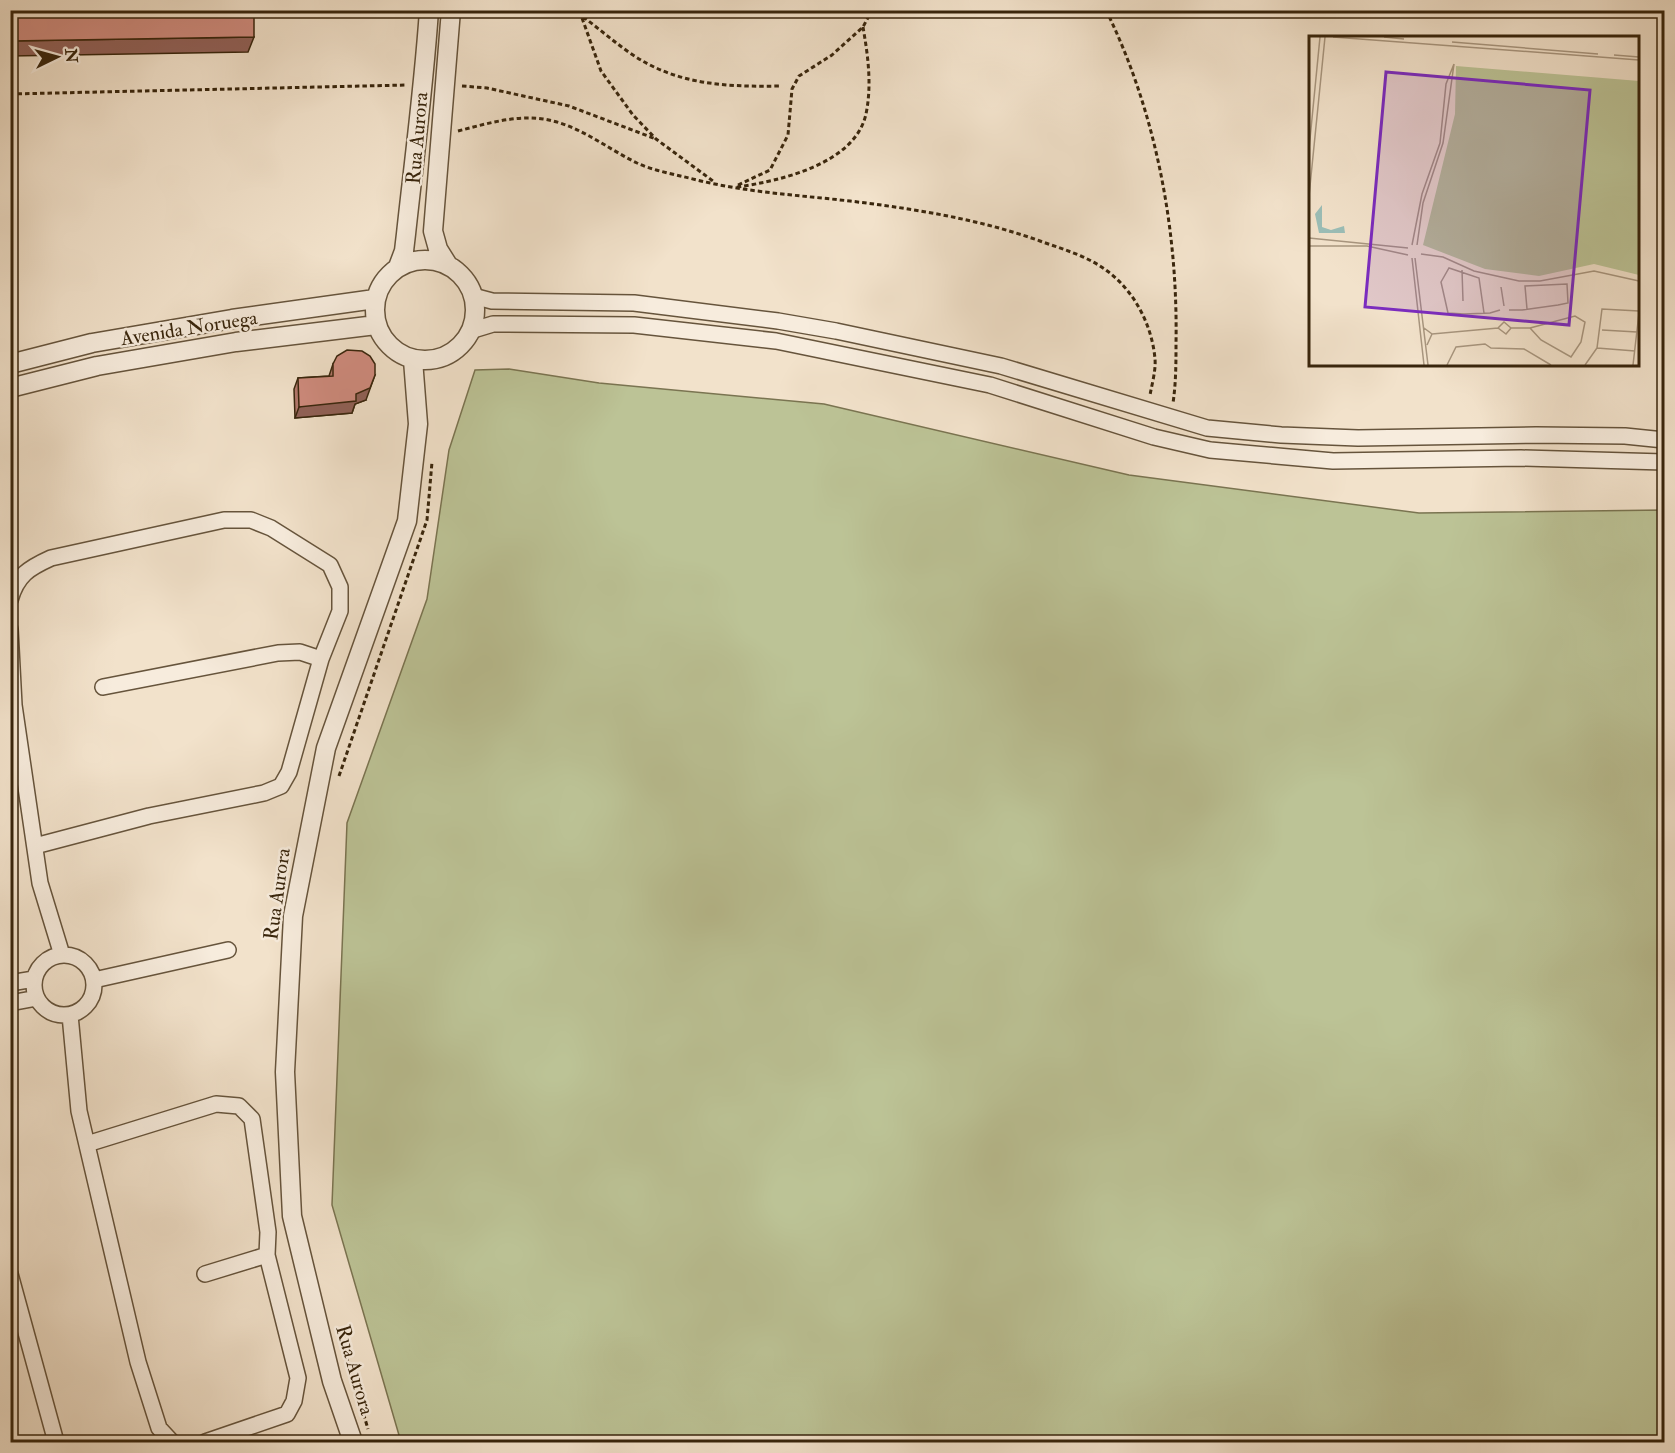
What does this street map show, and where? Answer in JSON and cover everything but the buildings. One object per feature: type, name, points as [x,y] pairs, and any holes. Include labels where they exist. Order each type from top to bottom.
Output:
[{"type":"street","name":"Rua Aurora","points":[[398,267],[404,251],[424,84],[429,10]]},
{"type":"street","name":"Rua Aurora","points":[[448,266],[438,249],[433,231],[451,10]]},
{"type":"street","points":[[436,261],[448,266],[459,273],[473,296],[474,322],[470,332],[462,345],[451,354],[439,359],[413,360],[401,355],[390,348],[376,325],[375,299],[384,281],[398,267],[410,262],[436,261]]},
{"type":"street","points":[[473,296],[492,301],[634,303],[778,321],[836,331],[1001,366],[1207,428],[1281,435],[1358,438],[1536,435],[1625,436],[1665,440]]},
{"type":"street","name":"Avenida Noruega","points":[[10,364],[77,347],[232,319],[375,299]]},
{"type":"street","points":[[470,332],[493,324],[634,325],[776,341],[990,385],[1154,437],[1210,450],[1333,461],[1521,458],[1665,462]]},
{"type":"street","name":"Avenida Noruega","points":[[10,388],[97,366],[224,344],[376,325]]},
{"type":"street","points":[[10,381],[72,367],[80,362],[77,347]]},
{"type":"street","name":"Rua Aurora","points":[[353,1443],[332,1381],[292,1216],[285,1072],[293,916],[326,748],[407,521],[418,424],[413,360]]},
{"type":"street","points":[[10,600],[14,586],[30,568],[51,558],[224,520],[251,520],[271,528],[330,565],[340,587],[340,611],[321,658],[289,772],[281,786],[264,794],[149,816],[35,846]]},
{"type":"street","points":[[10,629],[14,705],[40,883],[62,955]]},
{"type":"street","points":[[104,687],[278,652],[300,652],[321,658]]},
{"type":"street","points":[[94,980],[228,950]]},
{"type":"street","points":[[62,955],[79,958],[92,971],[94,980],[92,998],[87,1006],[70,1015],[60,1015],[43,1007],[37,999],[34,979],[44,962],[62,955]]},
{"type":"street","points":[[10,983],[34,979]]},
{"type":"street","points":[[10,1003],[37,999]]},
{"type":"street","points":[[70,1015],[79,1111],[138,1362],[159,1428],[172,1443]]},
{"type":"street","points":[[87,1144],[216,1104],[239,1106],[252,1119],[268,1232],[267,1255],[298,1378],[294,1401],[287,1414],[205,1443]]},
{"type":"street","points":[[205,1274],[267,1255]]},
{"type":"street","points":[[10,1274],[56,1443]]},
{"type":"path","points":[[581,10],[601,71],[633,115],[656,139],[717,184]]},
{"type":"path","points":[[734,187],[770,170],[788,135],[792,89],[799,76],[832,55],[863,27],[872,10]]},
{"type":"path","points":[[1106,10],[1122,43],[1144,104],[1167,207],[1177,305],[1175,391],[1171,419]]},
{"type":"path","points":[[582,16],[630,53],[659,70],[703,84],[739,87],[780,86]]},
{"type":"path","points":[[734,187],[767,183],[811,168],[842,152],[857,134],[865,116],[868,87],[869,67],[863,27]]},
{"type":"path","points":[[10,94],[424,84]]},
{"type":"path","points":[[444,84],[487,88],[569,106],[656,139]]},
{"type":"path","points":[[439,136],[493,122],[543,119],[578,130],[639,164],[717,184],[851,201],[973,220],[1085,257],[1104,268],[1132,295],[1148,323],[1155,360],[1148,412]]},
{"type":"path","points":[[338,782],[427,520],[433,455]]},
{"type":"path","points":[[337,1327],[369,1435]]},
{"type":"green space","points":[[509,369],[599,383],[824,404],[1129,475],[1419,513],[1664,510],[1664,1442],[401,1442],[332,1205],[347,823],[427,599],[449,450],[475,370]]}]
